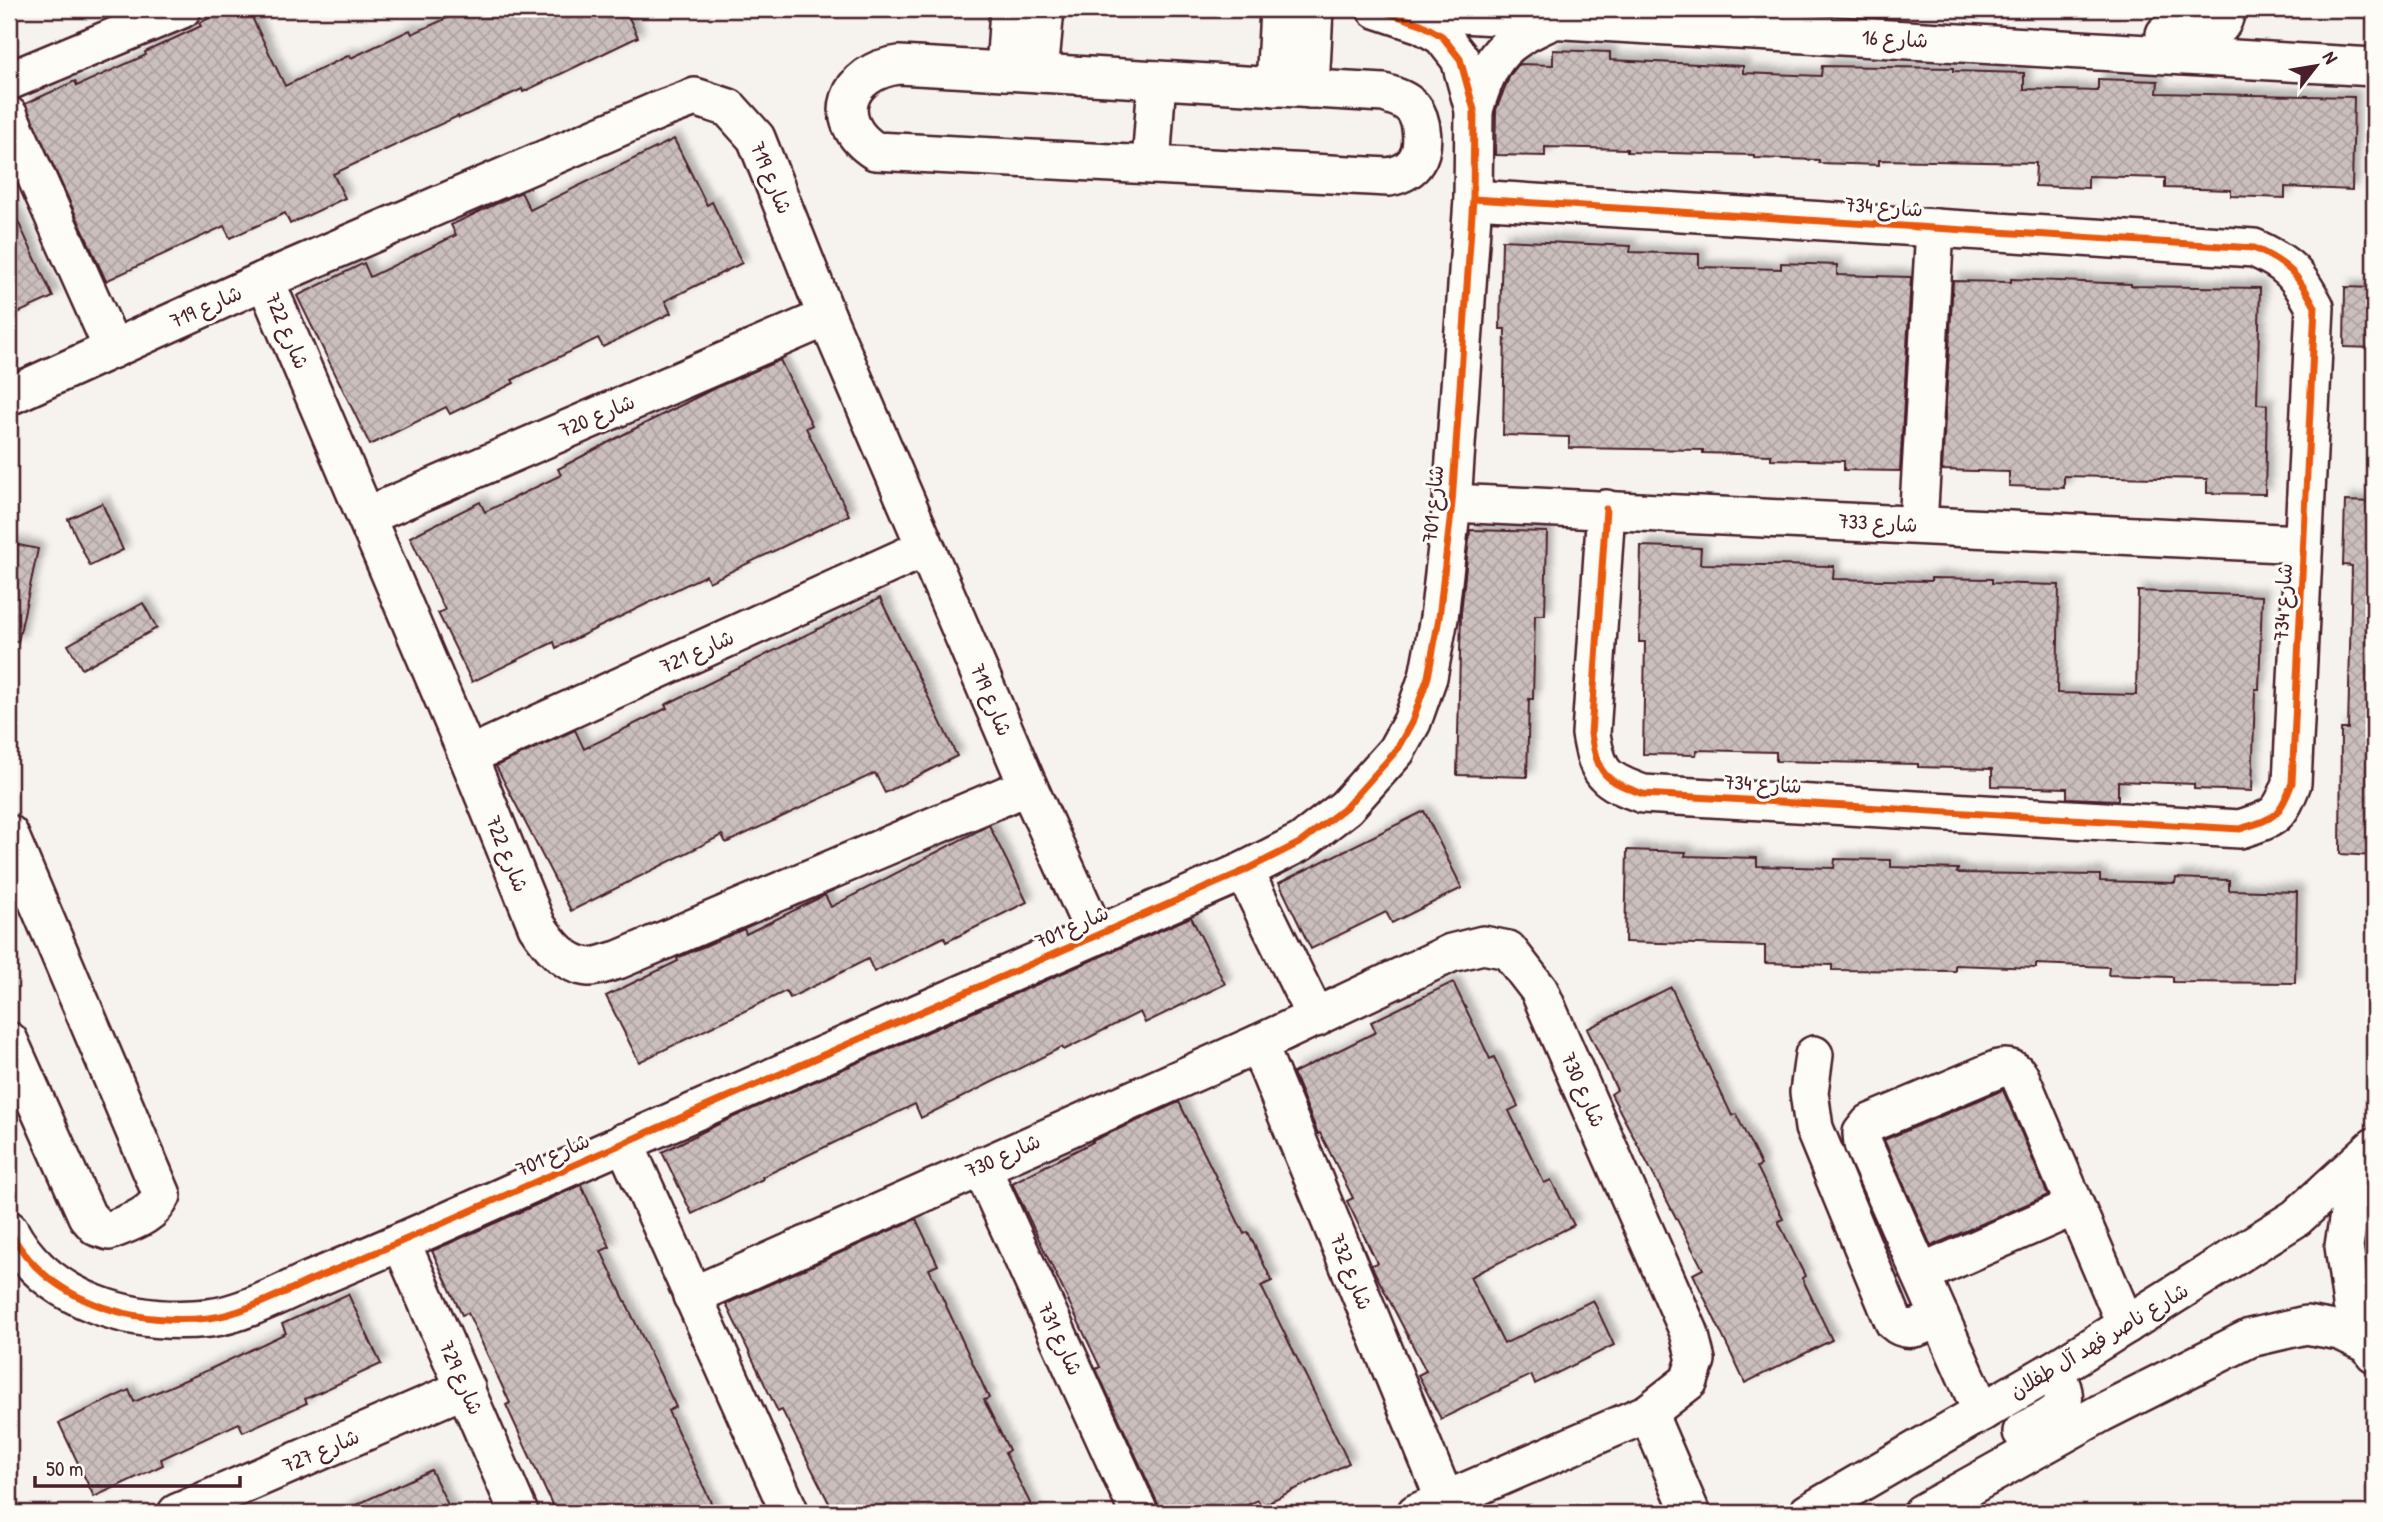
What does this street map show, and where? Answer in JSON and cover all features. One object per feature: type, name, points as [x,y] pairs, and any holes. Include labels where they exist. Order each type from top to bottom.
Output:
[{"type":"street","points":[[9,81],[182,9]]},
{"type":"street","points":[[1009,9],[1022,72]]},
{"type":"street","points":[[1022,72],[1045,9]]},
{"type":"street","points":[[1279,9],[1293,88]]},
{"type":"street","points":[[1293,88],[1314,9]]},
{"type":"street","name":"شارع 16","points":[[1375,9],[2374,67]]},
{"type":"street","name":"شارع 701","points":[[9,1230],[14,1240],[48,1278],[85,1301],[130,1316],[173,1320],[213,1318],[401,1242],[1244,872],[1301,842],[1346,807],[1396,751],[1412,722],[1428,677],[1439,618],[1452,503],[1473,199],[1474,110],[1460,59],[1442,36],[1421,24],[1375,9]]},
{"type":"street","points":[[1887,38],[1978,19],[2192,36],[2213,33],[2225,21],[2226,9]]},
{"type":"street","name":"شارع 701","points":[[1474,110],[1484,77],[1497,57],[1521,34],[1554,20]]},
{"type":"street","points":[[899,65],[1157,80],[1384,93],[1412,106],[1418,118],[1421,131],[1417,160],[1400,175],[1388,177],[875,151],[860,142],[851,127],[848,113],[850,99],[858,83],[871,72],[899,65]]},
{"type":"street","points":[[1151,165],[1157,80]]},
{"type":"street","name":"شارع 719","points":[[9,396],[265,280],[657,111],[695,97],[729,108],[756,138],[827,317],[925,548],[1096,936]]},
{"type":"street","points":[[9,116],[113,349]]},
{"type":"street","name":"شارع 734","points":[[1473,199],[2253,248],[2274,257],[2299,278],[2315,307],[2292,783],[2283,808],[2268,820],[2240,830],[1643,794],[1612,783],[1596,762],[1591,734],[1606,509]]},
{"type":"street","points":[[1918,524],[1934,228]]},
{"type":"street","name":"شارع 722","points":[[265,280],[367,516],[537,926],[551,947],[570,961],[590,967],[618,961],[1028,786]]},
{"type":"street","name":"شارع 720","points":[[367,516],[827,317]]},
{"type":"street","name":"شارع 733","points":[[1452,503],[2303,544]]},
{"type":"street","name":"شارع 721","points":[[468,756],[925,548]]},
{"type":"street","points":[[9,834],[162,1195],[148,1214],[109,1231],[97,1227],[87,1216],[9,1041]]},
{"type":"street","points":[[1244,872],[1316,1018]]},
{"type":"street","name":"شارع 730","points":[[692,1296],[1316,1018],[1451,953],[1483,945],[1508,950],[1539,990],[1689,1332],[1696,1360],[1689,1381],[1648,1413],[1430,1507]]},
{"type":"street","name":"شارع 732","points":[[1258,1044],[1430,1507]]},
{"type":"street","points":[[1814,1055],[1809,1092],[1814,1128],[1892,1318],[1898,1326],[1907,1329],[1940,1317]]},
{"type":"street","points":[[1982,1412],[1863,1144],[1862,1133],[1865,1127],[1998,1069],[2014,1070],[2021,1079],[2126,1325]]},
{"type":"street","points":[[624,1142],[790,1513]]},
{"type":"street","name":"شارع ناصر فهد آل طفلان","points":[[1808,1513],[2054,1370],[2296,1218],[2374,1147]]},
{"type":"street","points":[[2372,1349],[2352,1304],[2344,1246],[2353,1188],[2374,1154]]},
{"type":"street","name":"شارع 731","points":[[981,1166],[1139,1513]]},
{"type":"street","points":[[1921,1274],[2075,1206]]},
{"type":"street","name":"شارع 729","points":[[401,1242],[519,1513]]},
{"type":"street","points":[[1922,1513],[2101,1413],[2250,1338],[2305,1325],[2340,1331],[2372,1349]]},
{"type":"street","points":[[1912,1513],[1923,1488],[2058,1412],[2065,1401],[2063,1386],[2054,1370]]},
{"type":"street","name":"شارع 727","points":[[193,1510],[466,1388]]},
{"type":"street","points":[[1648,1413],[1691,1513]]},
{"type":"building","points":[[228,9],[248,9],[285,86],[350,55],[351,58],[410,30],[412,34],[467,9],[625,9],[638,37],[523,92],[522,89],[459,118],[458,116],[333,174],[345,198],[290,224],[285,213],[230,238],[224,226],[106,281],[25,104],[75,81],[77,86],[146,55],[145,52],[201,26],[199,23]]},
{"type":"building","points":[[1553,50],[1610,52],[1610,60],[1743,66],[1743,73],[1821,76],[1822,66],[1953,68],[1953,71],[2024,73],[2024,89],[2098,91],[2098,79],[2158,81],[2157,93],[2354,97],[2352,190],[2285,187],[2285,198],[2231,196],[2231,190],[2165,188],[2165,178],[2088,176],[2088,188],[2035,186],[2036,163],[1879,160],[1879,165],[1754,158],[1754,155],[1545,147],[1545,156],[1495,155],[1496,110],[1510,75],[1519,64],[1553,65]]},
{"type":"building","points":[[674,139],[707,205],[712,202],[742,263],[665,301],[671,313],[603,347],[598,338],[450,414],[446,407],[370,445],[297,296],[364,263],[370,277],[456,235],[451,225],[521,192],[530,210]]},
{"type":"building","points":[[9,202],[53,297],[9,317]]},
{"type":"building","points":[[1502,240],[1631,246],[1630,252],[1699,254],[1699,267],[1781,269],[1781,263],[1837,265],[1837,275],[1911,277],[1900,471],[1844,470],[1844,461],[1771,459],[1771,455],[1703,453],[1703,450],[1569,448],[1569,437],[1503,435],[1505,329],[1500,329]]},
{"type":"building","points":[[2011,279],[2131,286],[2260,288],[2257,404],[2267,405],[2265,494],[2207,493],[2207,479],[2064,476],[2064,488],[2009,486],[2009,472],[1942,470],[1953,281],[2011,282]]},
{"type":"building","points":[[2345,287],[2374,288],[2374,348],[2344,347]]},
{"type":"building","points":[[780,360],[812,425],[806,428],[849,515],[709,582],[706,575],[556,648],[554,642],[472,682],[438,613],[445,610],[410,537],[480,502],[485,512],[561,475],[558,469],[632,430],[713,389]]},
{"type":"building","points":[[2345,501],[2374,502],[2374,856],[2340,854],[2341,729],[2348,729],[2352,566],[2343,565]]},
{"type":"building","points":[[102,503],[123,550],[90,566],[68,519]]},
{"type":"building","points":[[1470,530],[1547,532],[1545,615],[1535,615],[1533,699],[1529,699],[1527,777],[1457,775],[1461,613]]},
{"type":"building","points":[[9,543],[38,549],[18,642],[9,640]]},
{"type":"building","points":[[1641,546],[1701,548],[1700,564],[1834,566],[1833,579],[1992,579],[1992,583],[2059,585],[2057,693],[2136,695],[2138,591],[2262,596],[2259,689],[2255,689],[2252,791],[2194,789],[2194,784],[2118,781],[2118,800],[2067,798],[2067,788],[1992,786],[1992,769],[1918,767],[1918,764],[1776,761],[1776,752],[1697,750],[1696,755],[1643,754],[1645,642],[1639,642]]},
{"type":"building","points":[[880,598],[957,756],[885,793],[875,773],[726,843],[722,835],[571,911],[496,766],[575,730],[584,749],[667,708],[665,705]]},
{"type":"building","points":[[143,603],[157,628],[82,669],[68,645]]},
{"type":"building","points":[[1424,811],[1462,888],[1392,923],[1386,912],[1311,949],[1279,883]]},
{"type":"building","points":[[989,825],[1027,902],[946,942],[944,937],[874,972],[868,959],[790,998],[786,991],[639,1062],[606,996],[678,961],[677,958],[744,929],[746,934],[825,895],[831,907]]},
{"type":"building","points":[[1627,850],[1686,852],[1685,856],[1757,858],[1757,866],[1834,868],[1835,859],[1891,860],[1891,867],[1958,869],[1957,873],[2100,875],[2100,881],[2175,883],[2176,878],[2229,880],[2229,890],[2297,892],[2295,983],[2173,982],[2173,977],[2108,975],[2109,967],[2036,964],[2036,968],[1955,965],[1955,971],[1832,970],[1832,965],[1765,963],[1765,946],[1625,942]]},
{"type":"building","points":[[1191,917],[1225,984],[1145,1023],[1140,1012],[1064,1050],[1062,1047],[921,1118],[915,1104],[762,1177],[763,1179],[692,1214],[662,1152],[729,1119]]},
{"type":"building","points":[[1453,982],[1490,1059],[1494,1057],[1518,1106],[1509,1111],[1544,1183],[1551,1180],[1574,1225],[1470,1277],[1504,1344],[1593,1300],[1614,1345],[1535,1384],[1531,1375],[1441,1419],[1418,1375],[1426,1371],[1371,1265],[1377,1263],[1347,1201],[1353,1198],[1320,1133],[1318,1134],[1293,1073],[1376,1032],[1371,1022]]},
{"type":"building","points":[[1671,987],[1732,1116],[1736,1114],[1761,1165],[1757,1167],[1783,1219],[1778,1221],[1832,1340],[1745,1383],[1693,1274],[1703,1269],[1611,1094],[1617,1090],[1587,1029]]},
{"type":"building","points":[[2003,1090],[2048,1195],[1931,1246],[1884,1140]]},
{"type":"building","points":[[1179,1102],[1244,1234],[1248,1232],[1272,1281],[1261,1286],[1349,1463],[1261,1506],[1258,1500],[1231,1513],[1160,1513],[1096,1369],[1100,1367],[1012,1183],[1092,1141]]},
{"type":"building","points":[[581,1185],[610,1247],[601,1251],[676,1407],[668,1411],[716,1513],[556,1513],[506,1405],[510,1403],[468,1313],[462,1315],[432,1251]]},
{"type":"building","points":[[916,1219],[938,1265],[929,1269],[989,1398],[984,1400],[1009,1450],[1005,1453],[1035,1513],[834,1513],[782,1410],[778,1412],[726,1304]]},
{"type":"building","points":[[348,1294],[381,1364],[305,1399],[307,1403],[243,1432],[239,1423],[161,1459],[163,1465],[94,1497],[59,1423],[129,1390],[134,1402],[206,1371],[286,1333],[282,1324]]},
{"type":"building","points":[[431,1470],[452,1513],[339,1513]]},
{"type":"cycle path","points":[[9,1230],[25,1255],[46,1275],[69,1292],[95,1304],[122,1313],[151,1318],[209,1318],[234,1313],[1244,871],[1301,842],[1346,807],[1396,751],[1412,722],[1428,677],[1439,618],[1452,503],[1473,199],[1474,110],[1460,59],[1442,36],[1421,24],[1376,9]]},
{"type":"cycle path","points":[[1473,199],[2254,248],[2276,259],[2297,278],[2315,307],[2292,783],[2274,815],[2240,829],[1643,794],[1630,789],[1611,780],[1600,767],[1591,734],[1606,509]]}]
